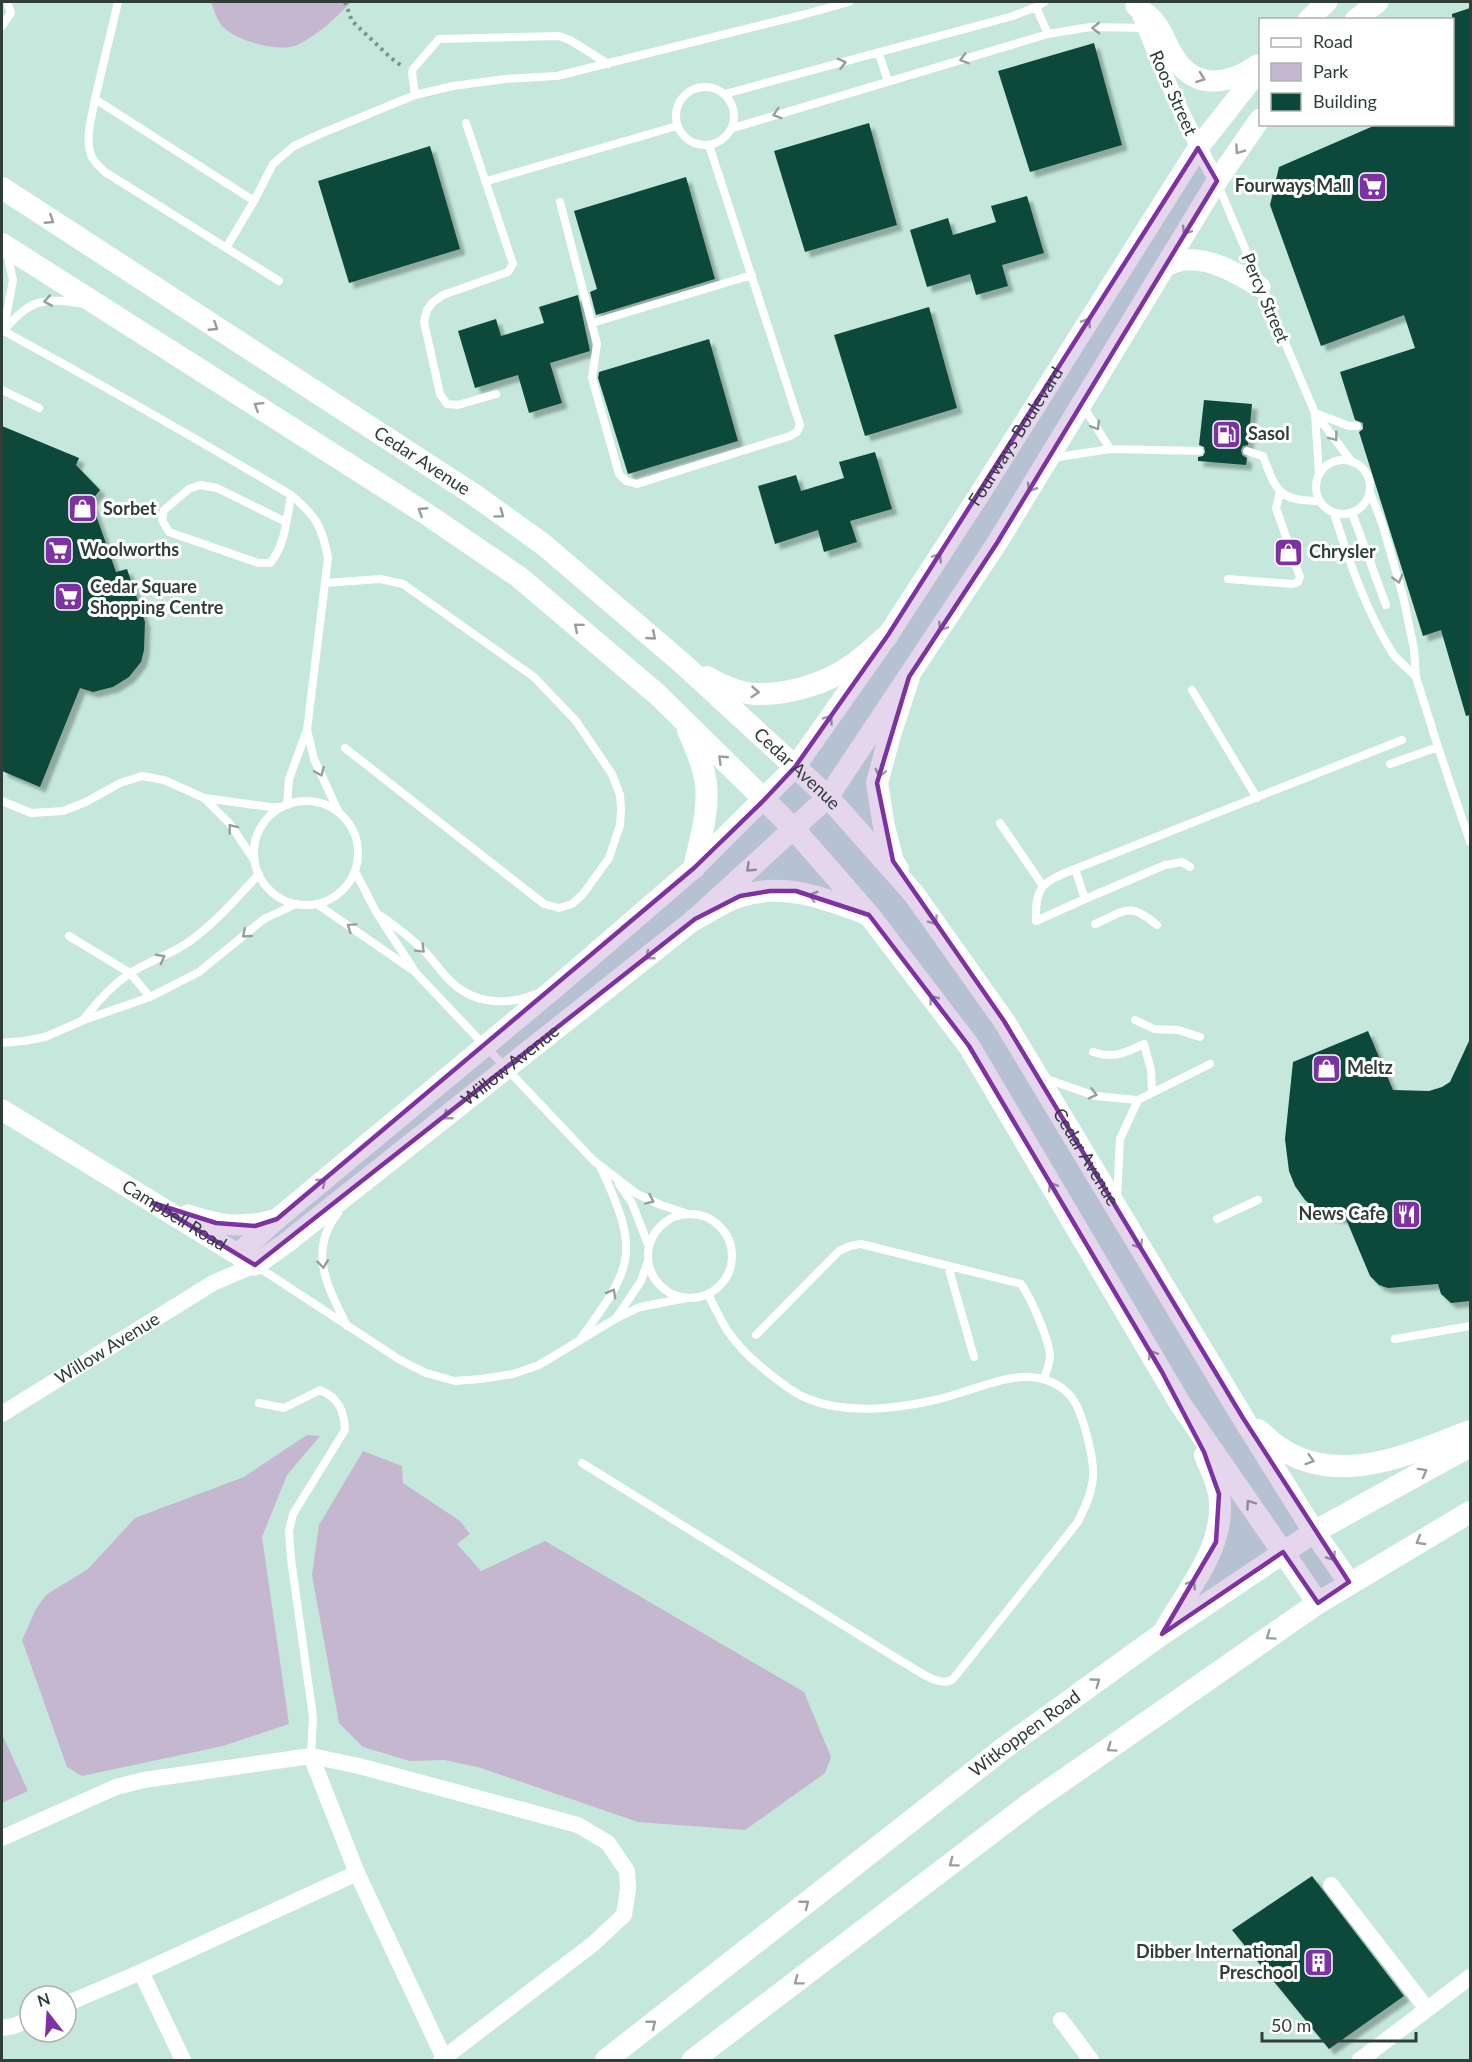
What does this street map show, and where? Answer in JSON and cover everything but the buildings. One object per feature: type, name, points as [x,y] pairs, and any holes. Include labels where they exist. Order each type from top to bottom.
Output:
[{"type":"main road","name":"Cedar Avenue","points":[[2,188],[476,496],[544,545],[682,663],[828,797],[914,894],[1004,1021],[1243,1418],[1314,1532],[1349,1582]]},
{"type":"main road","points":[[4,245],[425,513],[519,577],[658,695],[793,828],[868,915],[969,1046],[1181,1405],[1318,1603]]},
{"type":"main road","points":[[682,663],[714,681],[735,689],[754,694],[775,693],[802,688],[852,666],[888,635]]},
{"type":"main road","points":[[909,677],[877,783],[884,827],[893,861],[914,894]]},
{"type":"main road","points":[[685,722],[706,783],[704,820],[694,868]]},
{"type":"main road","points":[[695,919],[740,896],[770,891],[796,891],[868,915]]},
{"type":"main road","points":[[1162,1634],[1216,1542],[1220,1512],[1219,1494],[1214,1476],[1181,1405]]},
{"type":"main road","points":[[1243,1418],[1281,1449],[1306,1460],[1332,1466],[1354,1467],[1384,1462],[1470,1431]]},
{"type":"main road","name":"Witkoppen Road","points":[[606,2061],[1004,1748],[1162,1634],[1314,1532],[1470,1446]]},
{"type":"main road","points":[[693,2061],[1032,1802],[1349,1582],[1470,1512]]},
{"type":"street","points":[[1310,18],[1327,2]]},
{"type":"street","points":[[1357,18],[1378,2]]},
{"type":"street","points":[[1135,4],[1154,21],[1175,59],[1192,75],[1216,82],[1243,75],[1259,64]]},
{"type":"street","name":"Roos Street","points":[[1135,4],[1198,148],[1217,182]]},
{"type":"street","name":"Fourways Boulevard","points":[[764,800],[795,766],[888,635],[1198,148],[1259,70]]},
{"type":"street","points":[[793,828],[828,797],[909,677],[997,543],[1217,182],[1259,120]]},
{"type":"street","points":[[1166,266],[1185,260],[1205,262],[1224,267],[1260,286]]},
{"type":"street","name":"Willow Avenue","points":[[247,1260],[277,1219],[556,987],[694,868],[764,800]]},
{"type":"street","name":"Willow Avenue","points":[[2,1414],[247,1260],[286,1243],[695,919],[793,828]]},
{"type":"street","name":"Campbell Road","points":[[2,1110],[247,1260]]},
{"type":"street","points":[[153,1203],[216,1223],[255,1226],[277,1219]]},
{"type":"street","points":[[2,1838],[116,1787],[144,1780],[311,1756],[359,1766],[578,1825],[608,1843],[627,1871],[628,1890],[624,1915],[593,1944],[442,2059],[357,1873],[311,1756]]},
{"type":"street","points":[[78,1999],[357,1873]]},
{"type":"street","points":[[1331,1885],[1427,2009]]},
{"type":"street","points":[[141,1972],[183,2061]]},
{"type":"street","points":[[1360,2061],[1470,1977]]},
{"type":"street","points":[[1061,2020],[1091,2061]]},
{"type":"street","points":[[2,2028],[18,2024]]},
{"type":"lane","points":[[2,26],[11,13],[7,2]]},
{"type":"lane","points":[[118,2],[89,133],[89,148],[93,159],[105,172],[279,281]]},
{"type":"lane","points":[[226,248],[273,164],[294,146],[415,95],[453,86],[495,80],[557,76],[849,2]]},
{"type":"lane","points":[[725,94],[1013,16],[1040,4],[1048,34]]},
{"type":"lane","points":[[733,128],[1048,34],[1090,27],[1145,28]]},
{"type":"lane","points":[[415,95],[413,69],[439,39],[559,36],[570,40],[608,64]]},
{"type":"lane","points":[[879,54],[888,81]]},
{"type":"lane","points":[[708,87],[725,94],[731,101],[735,119],[733,128],[719,142],[709,146],[699,145],[682,135],[677,126],[678,106],[690,91],[708,87]]},
{"type":"lane","points":[[95,99],[254,201]]},
{"type":"lane","points":[[466,123],[513,264],[508,272],[443,295],[427,310],[424,322],[440,394],[447,404],[458,405],[496,394]]},
{"type":"lane","points":[[487,181],[677,126]]},
{"type":"lane","points":[[560,202],[597,344],[592,378],[619,474],[626,482],[637,484],[790,436],[797,432],[800,425],[709,146]]},
{"type":"lane","name":"Percy Street","points":[[1217,182],[1315,413],[1352,462],[1367,474],[1370,492],[1382,523],[1403,596],[1414,649],[1416,677],[1470,842]]},
{"type":"lane","points":[[2,332],[14,280],[4,245]]},
{"type":"lane","points":[[592,323],[752,275]]},
{"type":"lane","points":[[2,332],[20,312],[44,300],[56,299],[102,308]]},
{"type":"lane","points":[[2,332],[153,413],[291,495],[306,508],[323,531],[328,558],[306,730],[289,779],[285,806],[270,817],[260,830],[255,846],[255,862]]},
{"type":"lane","points":[[2,390],[39,408]]},
{"type":"lane","points":[[1082,403],[1110,449]]},
{"type":"lane","points":[[1315,413],[1349,426],[1357,426]]},
{"type":"lane","name":"Percy Street","points":[[1315,413],[1319,474],[1316,492],[1319,501]]},
{"type":"lane","points":[[1049,458],[1110,449],[1198,451]]},
{"type":"lane","points":[[1248,451],[1263,456],[1273,483],[1280,491],[1291,498],[1302,501],[1319,501],[1334,513],[1352,513],[1360,508],[1370,492]]},
{"type":"lane","points":[[1319,474],[1334,462],[1343,460],[1352,462]]},
{"type":"lane","points":[[286,522],[217,488],[200,485],[189,489],[164,510],[162,520],[169,532],[258,563],[270,563],[277,556],[286,522],[291,495]]},
{"type":"lane","points":[[1228,579],[1292,584],[1298,582],[1300,577],[1276,508],[1280,491]]},
{"type":"lane","name":"Percy Street","points":[[1334,513],[1368,605],[1394,655],[1416,677]]},
{"type":"lane","points":[[1352,513],[1386,605]]},
{"type":"lane","points":[[325,583],[380,579],[403,584],[534,677],[576,721],[612,774],[620,795],[620,825],[609,858],[583,894],[572,904],[559,908],[544,904],[345,748]]},
{"type":"lane","points":[[1191,690],[1257,798]]},
{"type":"lane","points":[[204,798],[230,825],[255,862],[259,874],[270,890],[282,899],[296,904],[317,904],[333,898],[347,886],[356,871],[357,839],[350,825],[339,813],[314,759],[306,730]]},
{"type":"lane","points":[[1190,867],[1182,862],[1165,865],[1036,921],[1036,898],[1043,886],[1055,877],[1402,740]]},
{"type":"lane","points":[[1390,764],[1438,747]]},
{"type":"lane","points":[[2,801],[31,813],[63,811],[87,802],[120,783],[142,776],[164,780],[204,798],[270,807],[305,801],[323,804],[339,813]]},
{"type":"lane","points":[[1000,824],[1043,886]]},
{"type":"lane","points":[[1075,869],[1085,899]]},
{"type":"lane","points":[[356,871],[376,912],[416,973]]},
{"type":"lane","points":[[84,1020],[104,994],[130,973],[188,942],[218,918],[259,874]]},
{"type":"lane","points":[[2,1043],[45,1037],[84,1020],[150,997],[199,972],[264,919],[296,904]]},
{"type":"lane","points":[[317,904],[416,973],[597,1164],[637,1194],[688,1214],[701,1215],[713,1220],[723,1229],[730,1241],[733,1253],[731,1267],[725,1280],[708,1294],[727,1330],[752,1361],[804,1397],[819,1402],[871,1410],[938,1400],[1023,1377],[1044,1379],[1058,1385],[1072,1398],[1083,1422],[1090,1449],[1093,1475],[1088,1500],[1077,1523],[974,1655],[949,1683],[940,1683],[582,1462]]},
{"type":"lane","points":[[1095,924],[1126,910],[1134,909],[1143,913],[1157,925]]},
{"type":"lane","points":[[376,912],[403,931],[459,989],[474,997],[486,1001],[504,1001],[532,996],[556,987]]},
{"type":"lane","points":[[69,936],[130,973],[150,997]]},
{"type":"lane","points":[[1135,1020],[1154,1029],[1178,1030],[1200,1037]]},
{"type":"lane","points":[[1093,1052],[1118,1056],[1144,1044],[1151,1070],[1152,1092]]},
{"type":"lane","points":[[1038,1076],[1095,1096],[1138,1100],[1210,1064]]},
{"type":"lane","points":[[1117,1208],[1120,1139],[1138,1100]]},
{"type":"lane","points":[[579,1341],[618,1284],[624,1269],[627,1247],[625,1228],[619,1209],[597,1164]]},
{"type":"lane","points":[[615,1178],[632,1203],[649,1247]]},
{"type":"lane","points":[[347,1326],[327,1286],[322,1259],[324,1236],[329,1223],[351,1192]]},
{"type":"lane","points":[[1217,1219],[1258,1200]]},
{"type":"lane","name":"Campbell Road","points":[[615,1319],[641,1281],[648,1261],[649,1247],[655,1233],[663,1224],[675,1217],[688,1214]]},
{"type":"lane","points":[[756,1335],[838,1251],[861,1244],[1021,1284],[1028,1294],[1048,1345],[1050,1358],[1044,1379]]},
{"type":"lane","name":"Campbell Road","points":[[247,1260],[399,1360],[426,1373],[455,1381],[492,1377],[539,1365],[615,1319],[640,1307],[708,1294]]},
{"type":"lane","points":[[648,1261],[652,1275],[661,1287],[673,1295],[687,1298]]},
{"type":"lane","points":[[948,1266],[974,1357]]},
{"type":"lane","points":[[1395,1339],[1470,1326]]},
{"type":"lane","points":[[259,1403],[284,1408],[320,1390],[327,1393],[342,1407],[344,1418],[345,1430],[292,1514],[289,1531],[313,1718],[311,1756]]},
{"type":"path","points":[[345,2],[352,21],[391,58],[412,73]]},
{"type":"highlighted area","points":[[1198,148],[1217,181],[997,543],[909,677],[877,783],[893,861],[1004,1021],[1243,1418],[1349,1582],[1318,1603],[1283,1552],[1162,1634],[1216,1542],[1219,1494],[1204,1452],[1162,1372],[969,1046],[869,915],[835,902],[796,891],[770,891],[740,896],[695,919],[255,1265],[153,1203],[216,1223],[255,1226],[277,1219],[694,868],[764,800],[795,767],[888,635]]},
{"type":"green space","points":[[211,2],[351,2],[312,36],[297,45],[280,48],[248,41],[229,32],[219,22]]},
{"type":"green space","points":[[307,1435],[320,1436],[287,1475],[262,1537],[289,1724],[223,1746],[82,1776],[67,1767],[22,1640],[36,1609],[46,1595],[88,1569],[135,1518],[244,1477]]},
{"type":"green space","points":[[363,1451],[402,1466],[403,1483],[460,1521],[470,1534],[457,1544],[481,1571],[545,1541],[804,1692],[831,1757],[825,1773],[745,1830],[638,1822],[478,1767],[444,1760],[410,1761],[363,1747],[339,1723],[312,1575],[319,1525]]},
{"type":"green space","points":[[2,1734],[28,1791],[2,1803]]},
{"type":"place","name":"Fourways Mall","points":[[1372,186]]},
{"type":"place","name":"Sasol","points":[[1227,434]]},
{"type":"place","name":"Sorbet","points":[[82,509]]},
{"type":"place","name":"Woolworths","points":[[59,550]]},
{"type":"place","name":"Chrysler","points":[[1288,552]]},
{"type":"place","name":"Cedar Square Shopping Centre","points":[[69,597]]},
{"type":"place","name":"Meltz","points":[[1326,1068]]},
{"type":"place","name":"News Cafe","points":[[1406,1214]]},
{"type":"place","name":"Dibber International Preschool","points":[[1319,1962]]}]
